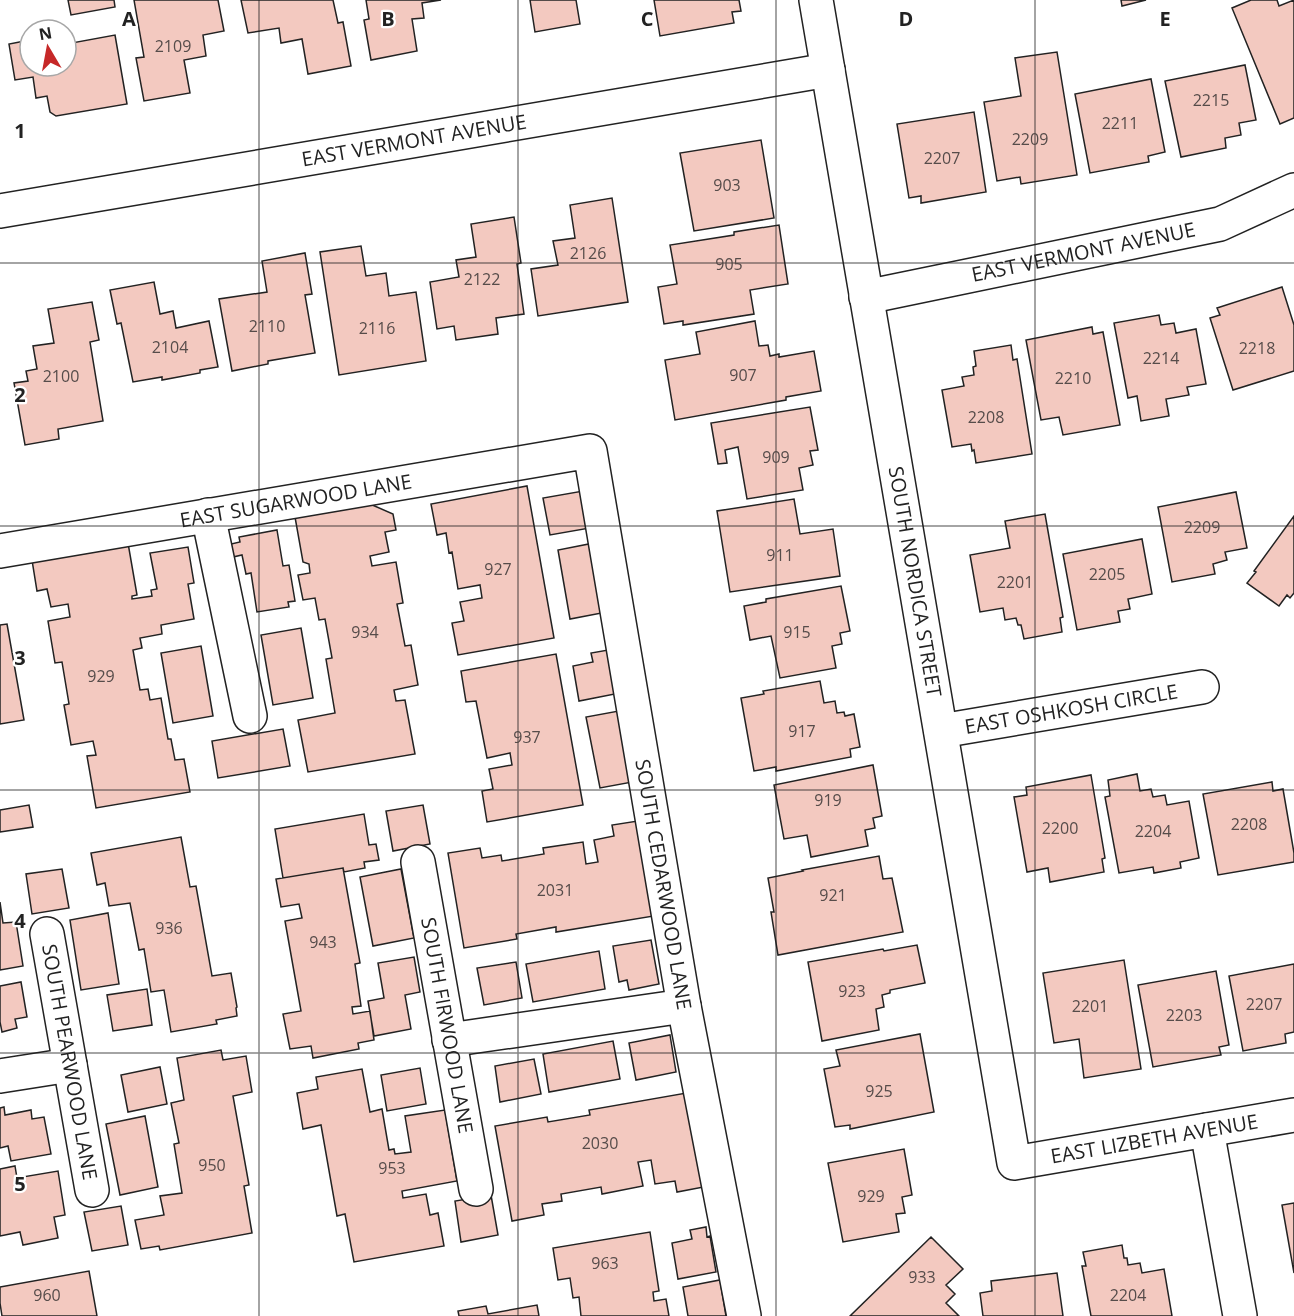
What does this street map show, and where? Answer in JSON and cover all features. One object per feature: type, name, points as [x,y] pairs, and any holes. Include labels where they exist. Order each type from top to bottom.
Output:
[{"type":"street","name":"SOUTH NORDICA STREET","points":[[816,0],[1014,1163]]},
{"type":"street","name":"EAST VERMONT AVENUE","points":[[0,211],[828,70]]},
{"type":"street","name":"EAST VERMONT AVENUE","points":[[866,297],[1220,224],[1294,190]]},
{"type":"street","name":"EAST SUGARWOOD LANE","points":[[0,551],[590,451]]},
{"type":"street","name":"SOUTH CEDARWOOD LANE","points":[[590,451],[684,1006],[744,1316]]},
{"type":"street","points":[[208,515],[250,716]]},
{"type":"street","name":"EAST OSHKOSH CIRCLE","points":[[941,731],[1202,687]]},
{"type":"street","name":"SOUTH FIRWOOD LANE","points":[[418,862],[476,1189]]},
{"type":"street","name":"SOUTH PEARWOOD LANE","points":[[47,934],[92,1190]]},
{"type":"street","points":[[450,1040],[684,1006]]},
{"type":"street","points":[[0,1076],[70,1065]]},
{"type":"street","name":"EAST LIZBETH AVENUE","points":[[1014,1163],[1294,1115]]},
{"type":"street","points":[[1207,1130],[1240,1316]]},
{"type":"building","points":[[68,0],[114,0],[115,7],[71,15]]},
{"type":"building","points":[[134,0],[218,0],[224,31],[203,35],[206,56],[184,60],[190,93],[144,101],[136,58],[144,57]]},
{"type":"building","points":[[241,0],[333,0],[338,23],[343,22],[351,66],[308,74],[302,39],[281,43],[279,28],[248,33]]},
{"type":"building","points":[[366,0],[441,0],[422,3],[424,18],[412,19],[417,51],[371,60],[364,20],[369,19]]},
{"type":"building","points":[[530,0],[576,0],[580,24],[535,32]]},
{"type":"building","points":[[654,0],[739,0],[741,11],[732,12],[734,23],[660,36]]},
{"type":"building","points":[[1121,0],[1146,0],[1122,6]]},
{"type":"building","points":[[1251,0],[1277,0],[1279,6],[1294,0],[1294,118],[1280,124],[1232,8]]},
{"type":"building","points":[[115,35],[127,104],[56,116],[50,112],[47,96],[36,98],[33,78],[78,78],[78,42]]},
{"type":"building","points":[[18,42],[18,78],[27,78],[15,80],[9,44]]},
{"type":"building","points":[[1057,52],[1077,175],[1021,184],[1020,177],[997,181],[984,102],[1021,96],[1015,58]]},
{"type":"building","points":[[1245,65],[1256,120],[1239,123],[1241,135],[1225,138],[1226,148],[1181,157],[1165,81]]},
{"type":"building","points":[[1151,79],[1165,152],[1148,156],[1149,162],[1090,173],[1075,94]]},
{"type":"building","points":[[974,112],[986,192],[921,203],[921,196],[909,198],[897,124]]},
{"type":"building","points":[[761,140],[774,218],[694,231],[680,153]]},
{"type":"building","points":[[612,198],[628,302],[538,316],[531,269],[558,265],[553,241],[575,238],[570,205]]},
{"type":"building","points":[[514,217],[521,263],[517,264],[524,314],[496,318],[498,334],[456,340],[454,326],[437,329],[430,282],[459,277],[456,260],[476,257],[471,224]]},
{"type":"building","points":[[779,225],[788,284],[750,290],[754,314],[683,325],[683,321],[664,324],[658,287],[677,284],[670,245]]},
{"type":"building","points":[[361,246],[366,276],[386,273],[389,296],[416,292],[426,361],[339,375],[320,252]]},
{"type":"building","points":[[305,253],[312,294],[305,295],[315,353],[268,361],[268,364],[232,371],[219,299],[267,292],[262,261]]},
{"type":"building","points":[[154,282],[160,314],[173,311],[176,328],[209,321],[218,367],[162,380],[162,377],[133,382],[121,323],[117,324],[110,290]]},
{"type":"building","points":[[1282,287],[1294,325],[1294,371],[1233,390],[1210,318],[1220,315],[1217,308]]},
{"type":"building","points":[[92,302],[99,340],[90,342],[103,421],[58,429],[59,439],[25,445],[14,383],[28,381],[26,371],[37,369],[33,346],[54,343],[48,309]]},
{"type":"building","points":[[1159,315],[1161,325],[1174,323],[1176,333],[1196,329],[1206,384],[1187,387],[1189,395],[1166,399],[1169,416],[1141,421],[1137,396],[1128,398],[1114,323]]},
{"type":"building","points":[[755,321],[759,346],[768,345],[770,356],[779,354],[779,357],[814,351],[821,391],[786,397],[786,400],[675,420],[665,360],[700,354],[696,332]]},
{"type":"building","points":[[1092,327],[1093,334],[1103,332],[1120,425],[1063,435],[1059,417],[1041,420],[1026,340]]},
{"type":"building","points":[[1011,345],[1013,360],[1017,359],[1032,454],[976,463],[971,444],[952,447],[942,390],[964,386],[962,377],[974,375],[973,367],[976,366],[974,351]]},
{"type":"building","points":[[810,407],[818,450],[810,451],[813,465],[799,468],[803,490],[747,499],[738,447],[725,450],[727,463],[718,464],[711,423]]},
{"type":"building","points":[[527,486],[554,638],[458,655],[452,623],[464,621],[460,602],[482,598],[480,585],[458,589],[452,552],[449,553],[446,533],[437,535],[431,504]]},
{"type":"building","points":[[583,491],[590,528],[550,535],[543,498]]},
{"type":"building","points":[[1236,492],[1247,548],[1225,552],[1227,560],[1213,564],[1215,574],[1172,582],[1158,507]]},
{"type":"building","points":[[794,499],[800,534],[833,529],[840,576],[730,592],[717,511]]},
{"type":"building","points":[[370,504],[393,514],[396,530],[385,532],[389,552],[370,556],[372,566],[396,562],[403,603],[397,604],[405,646],[411,645],[418,685],[394,690],[396,701],[405,700],[415,754],[308,772],[298,720],[335,713],[326,659],[332,658],[325,619],[319,620],[315,598],[303,600],[298,575],[310,573],[309,564],[303,562],[295,517]]},
{"type":"building","points":[[1045,514],[1063,617],[1060,618],[1062,632],[1024,639],[1021,625],[1018,625],[1016,618],[1005,620],[1003,608],[980,612],[970,555],[1010,548],[1005,521]]},
{"type":"building","points":[[1294,516],[1294,593],[1290,598],[1287,595],[1279,606],[1247,583]]},
{"type":"building","points":[[277,530],[283,566],[289,565],[295,601],[288,602],[289,607],[257,612],[251,573],[246,574],[242,555],[233,557],[231,544],[240,542],[239,537]]},
{"type":"building","points":[[1142,539],[1152,594],[1128,599],[1130,609],[1118,611],[1120,622],[1077,630],[1063,554]]},
{"type":"building","points":[[128,543],[137,595],[132,596],[132,599],[152,596],[151,590],[157,589],[150,553],[188,547],[194,583],[188,584],[194,619],[161,625],[162,634],[140,638],[142,648],[133,650],[140,690],[148,689],[150,700],[161,698],[168,739],[171,739],[175,760],[184,759],[190,792],[96,808],[87,756],[96,755],[93,741],[71,745],[64,705],[69,704],[62,662],[55,663],[48,621],[70,617],[68,604],[51,607],[47,589],[37,591],[32,560]]},
{"type":"building","points":[[594,543],[607,612],[570,619],[558,550]]},
{"type":"building","points":[[841,586],[850,631],[840,633],[842,644],[832,646],[836,668],[780,678],[771,636],[750,640],[744,606],[766,602],[766,599]]},
{"type":"building","points":[[7,624],[24,720],[0,724],[0,625]]},
{"type":"building","points":[[301,628],[313,698],[273,705],[261,635]]},
{"type":"building","points":[[201,646],[213,716],[173,723],[161,653]]},
{"type":"building","points":[[608,650],[620,693],[579,701],[573,666],[593,662],[591,653]]},
{"type":"building","points":[[556,654],[583,805],[487,822],[482,791],[493,789],[489,769],[512,765],[510,753],[487,758],[476,701],[466,702],[461,671]]},
{"type":"building","points":[[820,681],[824,703],[835,701],[837,713],[844,712],[845,716],[854,714],[860,747],[850,749],[851,757],[776,771],[776,767],[754,771],[741,698],[764,694],[763,691]]},
{"type":"building","points":[[624,710],[638,781],[600,788],[586,717]]},
{"type":"building","points":[[283,729],[290,766],[218,778],[212,741]]},
{"type":"building","points":[[873,765],[882,816],[873,818],[875,828],[865,830],[868,846],[811,857],[807,835],[784,839],[774,785]]},
{"type":"building","points":[[1137,774],[1140,791],[1151,789],[1153,797],[1165,795],[1167,805],[1189,801],[1199,858],[1180,862],[1181,868],[1154,873],[1153,867],[1119,873],[1105,797],[1110,796],[1108,780]]},
{"type":"building","points":[[1091,775],[1105,858],[1102,859],[1104,872],[1050,882],[1048,868],[1027,872],[1014,797],[1027,795],[1026,787]]},
{"type":"building","points":[[1272,782],[1273,791],[1283,789],[1294,862],[1218,875],[1203,794]]},
{"type":"building","points":[[29,805],[33,827],[0,832],[0,810]]},
{"type":"building","points":[[423,805],[430,844],[393,851],[386,811]]},
{"type":"building","points":[[364,814],[369,845],[376,844],[379,860],[364,862],[365,868],[344,872],[343,868],[283,878],[275,829]]},
{"type":"building","points":[[644,820],[660,915],[556,932],[556,927],[516,934],[517,939],[464,948],[448,853],[480,848],[482,858],[501,855],[502,861],[544,854],[543,848],[583,842],[586,864],[598,862],[594,840],[614,836],[612,825]]},
{"type":"building","points":[[181,837],[190,887],[196,886],[212,976],[231,973],[237,1016],[216,1020],[217,1024],[171,1032],[164,990],[151,992],[144,949],[139,950],[130,903],[109,906],[105,883],[97,885],[91,853]]},
{"type":"building","points":[[879,856],[883,879],[892,878],[903,932],[778,955],[768,878]]},
{"type":"building","points":[[343,868],[360,963],[355,964],[361,1006],[352,1007],[353,1014],[370,1011],[374,1040],[358,1043],[359,1049],[313,1058],[311,1046],[290,1049],[283,1014],[301,1011],[285,921],[302,918],[299,904],[281,907],[276,879]]},
{"type":"building","points":[[62,869],[69,908],[32,914],[26,874]]},
{"type":"building","points":[[401,869],[414,938],[373,946],[360,877]]},
{"type":"building","points":[[0,902],[3,923],[16,922],[23,966],[0,970]]},
{"type":"building","points":[[108,913],[119,984],[81,990],[70,920]]},
{"type":"building","points":[[651,940],[659,984],[629,990],[627,980],[619,982],[613,946]]},
{"type":"building","points":[[917,945],[925,983],[890,990],[890,993],[882,995],[884,1007],[876,1009],[879,1030],[822,1041],[808,962]]},
{"type":"building","points":[[599,951],[605,989],[533,1002],[526,964]]},
{"type":"building","points":[[414,957],[420,992],[405,995],[411,1029],[374,1036],[368,1001],[384,998],[378,963]]},
{"type":"building","points":[[1124,960],[1141,1069],[1084,1078],[1079,1039],[1054,1043],[1043,973]]},
{"type":"building","points":[[516,962],[522,998],[484,1005],[477,968]]},
{"type":"building","points":[[1294,964],[1294,1032],[1285,1034],[1286,1043],[1243,1051],[1229,976]]},
{"type":"building","points":[[1216,971],[1229,1045],[1219,1047],[1221,1055],[1153,1067],[1138,985]]},
{"type":"building","points":[[21,982],[27,1017],[15,1019],[17,1028],[2,1032],[0,986]]},
{"type":"building","points":[[147,989],[152,1025],[113,1031],[107,995]]},
{"type":"building","points":[[920,1034],[934,1112],[850,1129],[850,1125],[835,1127],[824,1069],[840,1066],[836,1050]]},
{"type":"building","points":[[670,1035],[676,1072],[636,1080],[629,1043]]},
{"type":"building","points":[[613,1041],[620,1079],[549,1092],[543,1054]]},
{"type":"building","points":[[221,1050],[223,1060],[246,1056],[252,1092],[233,1096],[249,1185],[244,1186],[252,1233],[160,1250],[159,1246],[141,1249],[135,1220],[164,1215],[160,1196],[182,1193],[174,1144],[179,1143],[171,1103],[184,1100],[177,1058]]},
{"type":"building","points":[[534,1059],[541,1094],[500,1102],[495,1066]]},
{"type":"building","points":[[160,1067],[167,1104],[128,1112],[121,1075]]},
{"type":"building","points":[[420,1068],[426,1104],[387,1111],[381,1075]]},
{"type":"building","points":[[362,1069],[370,1112],[382,1109],[389,1150],[394,1149],[395,1154],[411,1152],[405,1116],[445,1110],[457,1181],[402,1191],[403,1198],[426,1194],[430,1215],[438,1213],[444,1246],[354,1262],[345,1214],[337,1216],[321,1125],[303,1129],[297,1093],[318,1089],[316,1077]]},
{"type":"building","points":[[692,1092],[709,1186],[677,1192],[675,1181],[655,1184],[651,1160],[638,1162],[643,1186],[602,1194],[601,1187],[561,1194],[562,1201],[542,1204],[544,1215],[512,1221],[495,1126],[547,1117],[548,1122],[590,1115],[589,1110]]},
{"type":"building","points":[[4,1107],[5,1115],[31,1110],[32,1119],[44,1117],[51,1154],[11,1161],[8,1146],[0,1148],[0,1108]]},
{"type":"building","points":[[145,1116],[158,1187],[120,1195],[106,1124]]},
{"type":"building","points":[[904,1149],[912,1195],[902,1197],[905,1213],[896,1214],[899,1232],[843,1242],[828,1163]]},
{"type":"building","points":[[15,1166],[17,1178],[58,1171],[65,1215],[54,1217],[58,1238],[23,1245],[20,1232],[0,1236],[0,1169]]},
{"type":"building","points":[[491,1195],[498,1235],[461,1242],[455,1201]]},
{"type":"building","points":[[1294,1203],[1294,1273],[1282,1205]]},
{"type":"building","points":[[121,1206],[128,1245],[92,1251],[84,1212]]},
{"type":"building","points":[[706,1227],[707,1237],[710,1236],[716,1272],[678,1279],[672,1243],[692,1239],[690,1230]]},
{"type":"building","points":[[650,1232],[659,1291],[653,1292],[654,1301],[666,1299],[669,1316],[581,1316],[579,1297],[573,1298],[570,1278],[558,1280],[553,1248]]},
{"type":"building","points":[[931,1237],[963,1269],[946,1285],[955,1294],[946,1303],[959,1316],[850,1316]]},
{"type":"building","points":[[1122,1245],[1124,1258],[1127,1258],[1128,1265],[1140,1263],[1142,1273],[1164,1269],[1172,1316],[1091,1316],[1082,1266],[1086,1266],[1083,1252]]},
{"type":"building","points":[[89,1271],[97,1316],[2,1316],[0,1287]]},
{"type":"building","points":[[1057,1273],[1063,1316],[983,1316],[980,1293],[992,1291],[991,1281]]},
{"type":"building","points":[[720,1280],[726,1316],[688,1316],[683,1287]]},
{"type":"building","points":[[537,1305],[539,1316],[459,1316],[458,1311],[486,1306],[488,1314]]}]
